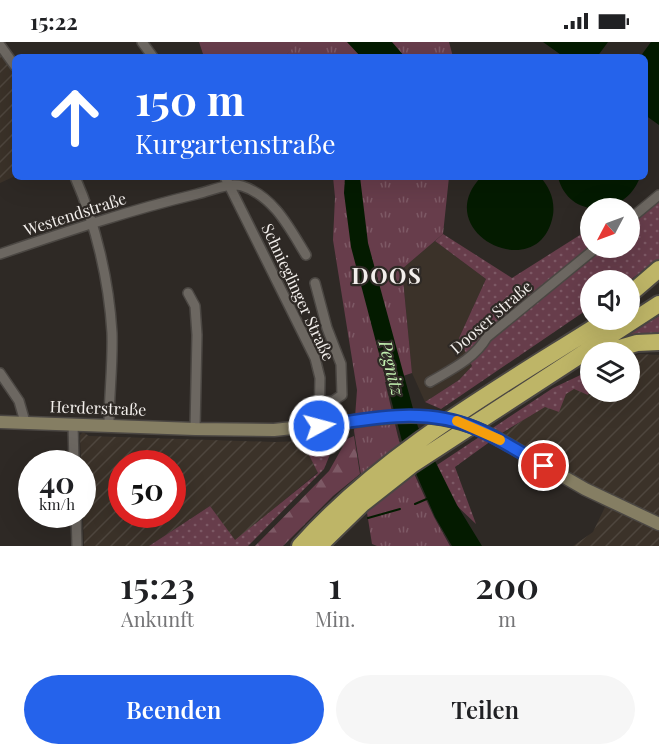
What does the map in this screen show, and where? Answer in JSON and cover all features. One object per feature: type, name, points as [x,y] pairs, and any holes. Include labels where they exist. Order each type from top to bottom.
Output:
[{"type":"highway","points":[[640,285],[659,268]]},
{"type":"highway","points":[[640,297],[659,285]]},
{"type":"highway","points":[[439,437],[545,377],[659,303]]},
{"type":"highway","points":[[300,546],[335,510],[374,485],[584,330]]},
{"type":"highway","points":[[559,350],[590,330]]},
{"type":"highway","points":[[640,343],[659,342]]},
{"type":"highway","points":[[545,377],[580,363]]},
{"type":"highway","points":[[320,546],[374,485]]},
{"type":"main road","name":"Herderstraße","points":[[0,422],[195,429],[283,429],[393,416],[428,416],[466,424],[495,437],[585,489],[659,524]]},
{"type":"street","points":[[0,45],[12,62]]},
{"type":"street","points":[[76,180],[92,223],[106,286],[112,334],[109,425]]},
{"type":"street","points":[[227,181],[248,188],[272,205],[286,222],[306,255]]},
{"type":"street","name":"Westendstraße","points":[[0,254],[227,181]]},
{"type":"street","name":"Schnieglinger Straße","points":[[227,181],[315,358],[320,378],[319,426]]},
{"type":"street","points":[[640,211],[659,195]]},
{"type":"street","name":"Dooser Straße","points":[[430,382],[477,352],[487,337],[584,258]]},
{"type":"street","points":[[315,283],[342,371],[342,394],[333,401],[319,403]]},
{"type":"street","points":[[188,293],[195,306],[197,335],[195,429]]},
{"type":"street","points":[[0,373],[19,401],[26,422]]},
{"type":"street","points":[[72,424],[73,450]]},
{"type":"street","points":[[76,528],[77,546]]},
{"type":"shaded area","points":[[0,52],[12,70],[12,177],[0,183]]},
{"type":"shaded area","points":[[435,241],[486,279],[459,338],[472,366],[459,380],[425,402],[412,373],[402,269]]},
{"type":"shaded area","points":[[640,354],[659,355],[659,546],[573,546],[593,532],[605,507],[489,443],[580,381],[580,402],[640,402]]},
{"type":"shaded area","points":[[83,432],[89,436],[302,441],[318,472],[235,541],[210,506],[186,522],[186,450],[108,450],[108,528],[176,528],[149,546],[84,546],[83,528],[96,528],[96,450],[81,450],[80,435]]},
{"type":"green space","points":[[199,42],[298,43],[287,54],[203,54]]},
{"type":"green space","points":[[297,42],[449,42],[452,54],[287,54]]},
{"type":"green space","points":[[333,180],[449,180],[443,234],[402,269],[412,373],[385,382],[399,441],[450,546],[377,546],[372,544],[354,431],[357,390],[333,240]]},
{"type":"green space","points":[[659,200],[659,260],[640,273],[640,270],[580,270],[580,314],[441,409],[425,402],[459,380],[472,366],[459,338],[486,279],[435,241],[443,234],[512,278],[580,235],[580,258],[640,258],[640,212]]},
{"type":"green space","points":[[659,316],[659,337],[615,342],[635,330],[640,330],[640,327]]},
{"type":"green space","points":[[580,375],[580,392],[574,389],[566,394],[559,412],[545,407],[502,433],[455,467],[476,524],[456,505],[437,465],[553,388]]},
{"type":"green space","points":[[338,435],[324,469],[248,546],[149,546],[176,528],[186,528],[186,522],[210,506],[235,540],[318,473],[302,441],[320,442]]},
{"type":"green space","points":[[354,436],[360,474],[333,496],[283,546],[255,546],[329,471],[347,439]]},
{"type":"water","points":[[347,42],[392,42],[402,54],[358,54]]},
{"type":"water","points":[[543,42],[608,42],[599,54],[560,54]]},
{"type":"water","points":[[651,42],[659,42],[659,125],[648,117],[648,54],[642,54]]},
{"type":"water","name":"Pegnitz","points":[[345,180],[360,180],[368,243],[418,427],[457,505],[482,546],[452,546],[435,517],[402,441],[351,247],[344,193]]},
{"type":"water","points":[[479,180],[543,180],[552,199],[553,215],[544,237],[529,248],[511,250],[492,244],[477,233],[468,217],[468,198]]},
{"type":"water","points":[[559,180],[638,180],[625,198],[580,198],[580,204],[573,201],[564,191]]},
{"type":"waterway","points":[[415,504],[429,498]]},
{"type":"waterway","points":[[368,518],[400,509]]},
{"type":"slow traffic","points":[[457,421],[500,440]]},
{"type":"district","name":"DOOS","points":[[387,276]]},
{"type":"route","points":[[319,426],[393,416],[444,418],[484,432],[544,466]]}]
